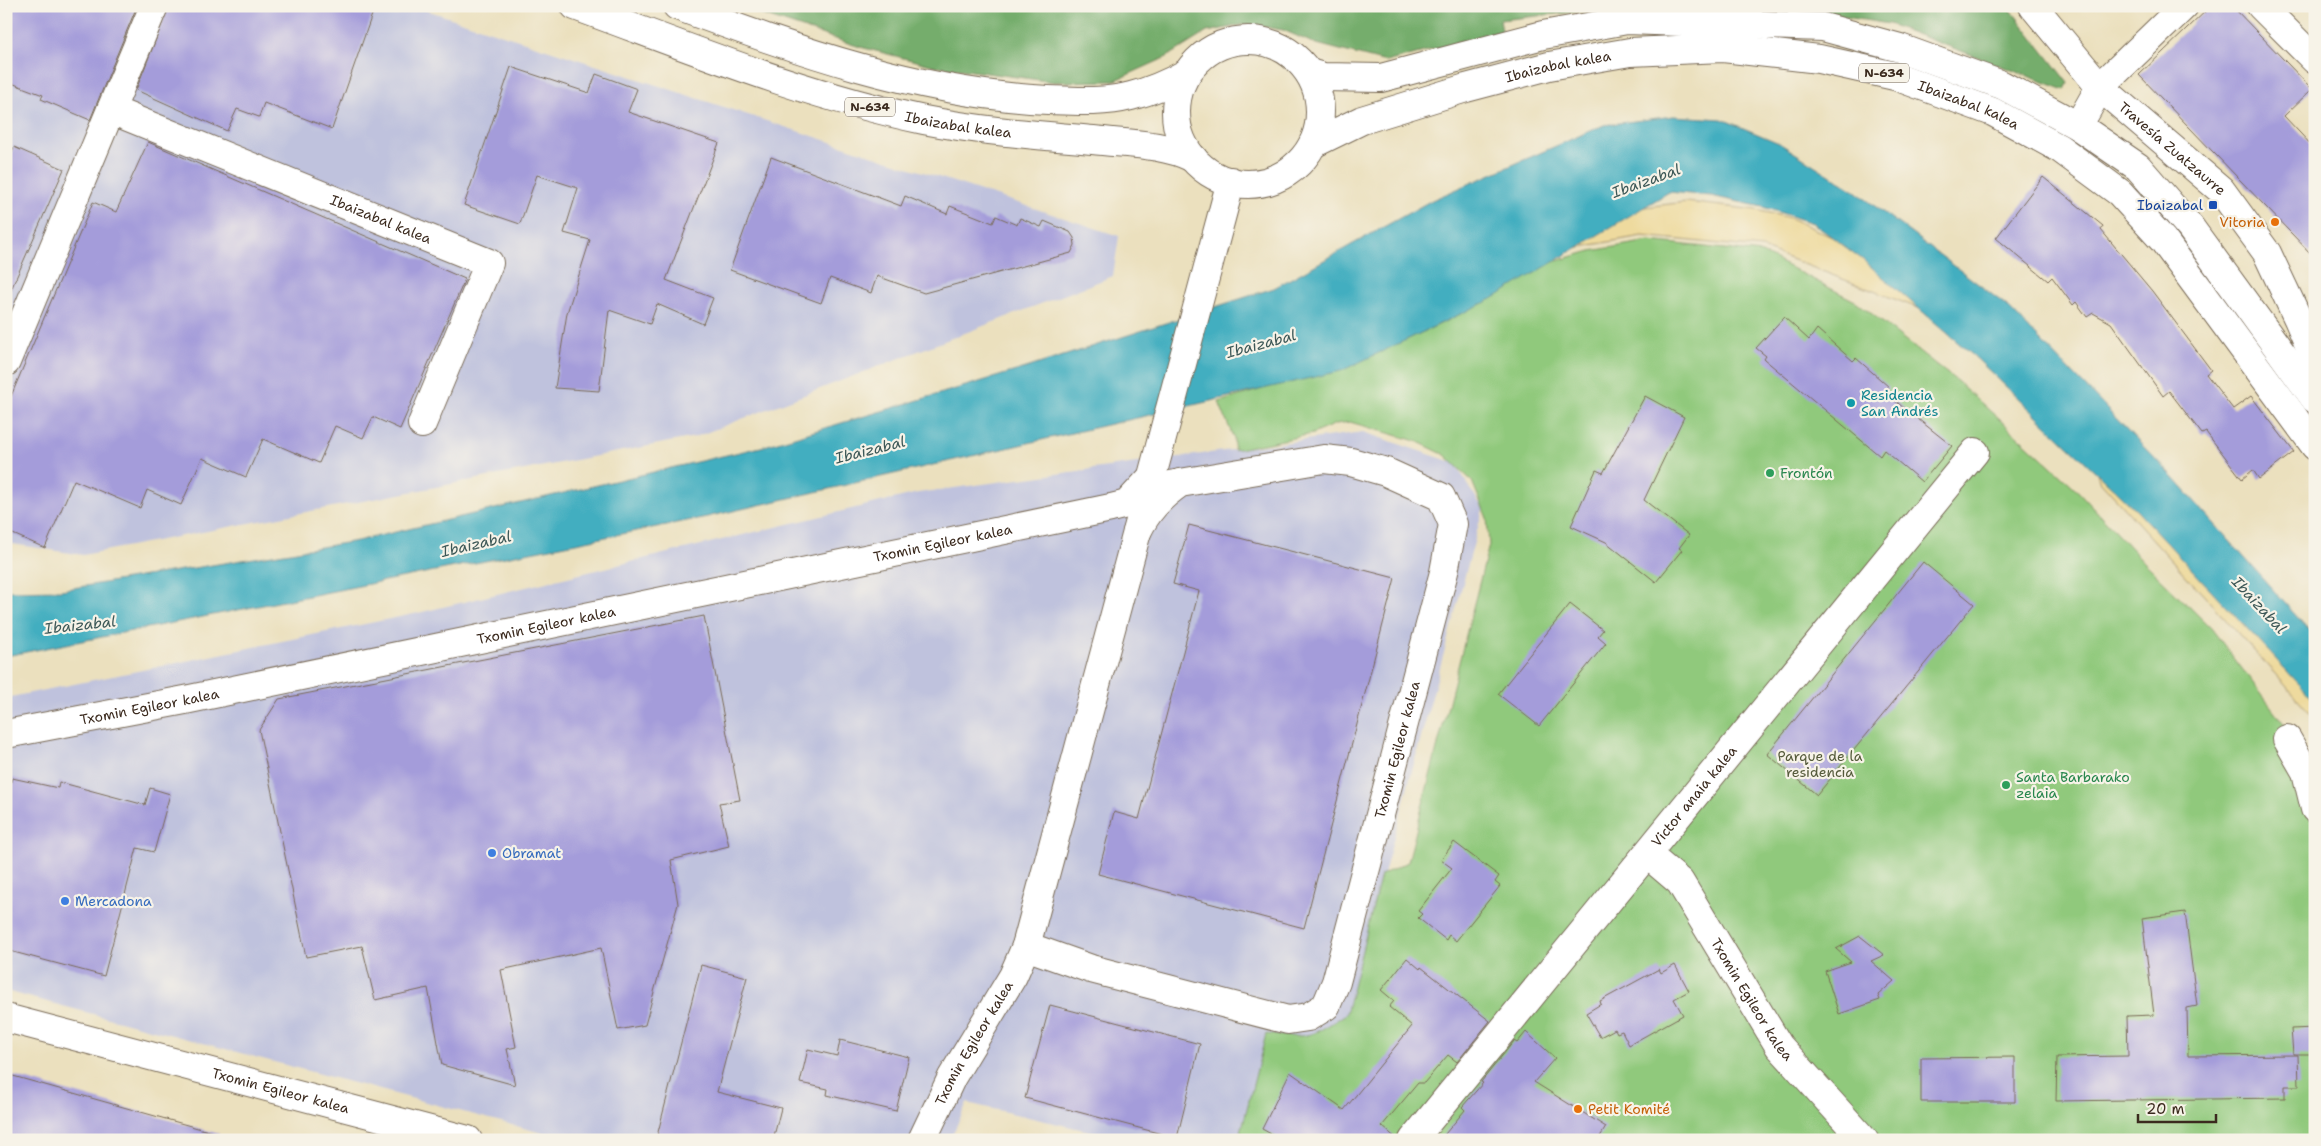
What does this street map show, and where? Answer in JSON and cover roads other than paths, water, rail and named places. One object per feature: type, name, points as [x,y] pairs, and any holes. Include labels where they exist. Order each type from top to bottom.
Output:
[{"type":"main road","points":[[6,362],[154,6]]},
{"type":"main road","name":"Ibaizabal kalea","points":[[575,6],[775,78],[876,109],[982,130],[1142,145],[1185,155]]},
{"type":"main road","name":"N-634","points":[[677,6],[786,45],[885,75],[932,86],[1017,98],[1083,101],[1129,96],[1162,86],[1187,73],[1203,56],[1222,45],[1244,40],[1270,43],[1292,54],[1309,72],[1319,95],[1320,120],[1313,144],[1299,164],[1278,178],[1254,184],[1231,181],[1210,173],[1185,155],[1181,139],[1176,117],[1178,94],[1187,73]]},
{"type":"main road","name":"Travesía Zuatzaurre","points":[[2033,6],[2100,87],[2221,190],[2266,253],[2307,319],[2315,359]]},
{"type":"main road","points":[[2078,126],[2100,87],[2184,6]]},
{"type":"main road","points":[[2261,6],[2315,60]]},
{"type":"main road","name":"Ibaizabal kalea","points":[[1309,72],[1323,77],[1381,78],[1543,35],[1627,20],[1824,27],[1900,48],[2002,85],[2078,126],[2138,167],[2190,227],[2315,399]]},
{"type":"main road","name":"Ibaizabal kalea","points":[[1313,144],[1362,120],[1466,88],[1549,66],[1630,52],[1722,48],[1819,59],[1895,76],[1993,112],[2059,148],[2120,192],[2163,240],[2315,446]]},
{"type":"main road","name":"Ibaizabal kalea","points":[[111,110],[489,263],[422,424]]},
{"type":"main road","name":"Txomin Egileor kalea","points":[[922,1140],[952,1077],[1014,976],[1026,946],[1141,524],[1151,478],[1231,181]]},
{"type":"main road","name":"Victor anaia kalea","points":[[1414,1140],[1975,452]]},
{"type":"main road","name":"Txomin Egileor kalea","points":[[1026,946],[1090,968],[1288,1020],[1308,1016],[1326,1006],[1336,982],[1444,572],[1452,524],[1441,497],[1386,472],[1351,462],[1324,459],[1180,483],[1163,495],[1141,524]]},
{"type":"main road","points":[[1085,514],[1127,504],[1151,478],[1157,485],[1165,487],[1180,483]]},
{"type":"main road","points":[[1085,514],[1115,516],[1141,524]]},
{"type":"main road","name":"Txomin Egileor kalea","points":[[6,734],[184,700],[1085,514]]},
{"type":"main road","points":[[2287,739],[2306,772],[2315,808]]},
{"type":"main road","name":"Txomin Egileor kalea","points":[[1647,854],[1680,882],[1779,1046],[1864,1140]]},
{"type":"main road","name":"Txomin Egileor kalea","points":[[6,1018],[468,1140]]},
{"type":"water","points":[[1673,116],[1722,119],[1779,143],[1855,191],[2006,305],[2172,476],[2315,637],[2315,701],[2137,511],[1977,359],[1863,260],[1813,223],[1763,207],[1711,196],[1669,192],[1492,299],[1341,371],[707,517],[6,656],[6,591],[61,590],[357,541],[761,447],[1026,368],[1274,288],[1432,200],[1604,125]]},
{"type":"place","name":"Ibaizabal","points":[[2213,205]]},
{"type":"place","name":"Vitoria","points":[[2275,222]]},
{"type":"place","name":"Residencia San Andrés","points":[[1851,403]]},
{"type":"place","name":"Frontón","points":[[1770,473]]},
{"type":"place","name":"Santa Barbarako zelaia","points":[[2006,785]]},
{"type":"place","name":"Obramat","points":[[492,853]]},
{"type":"place","name":"Mercadona","points":[[65,901]]},
{"type":"place","name":"Petit Komité","points":[[1578,1109]]},
{"type":"park label","name":"Parque de la residencia","points":[[1820,764]]}]
